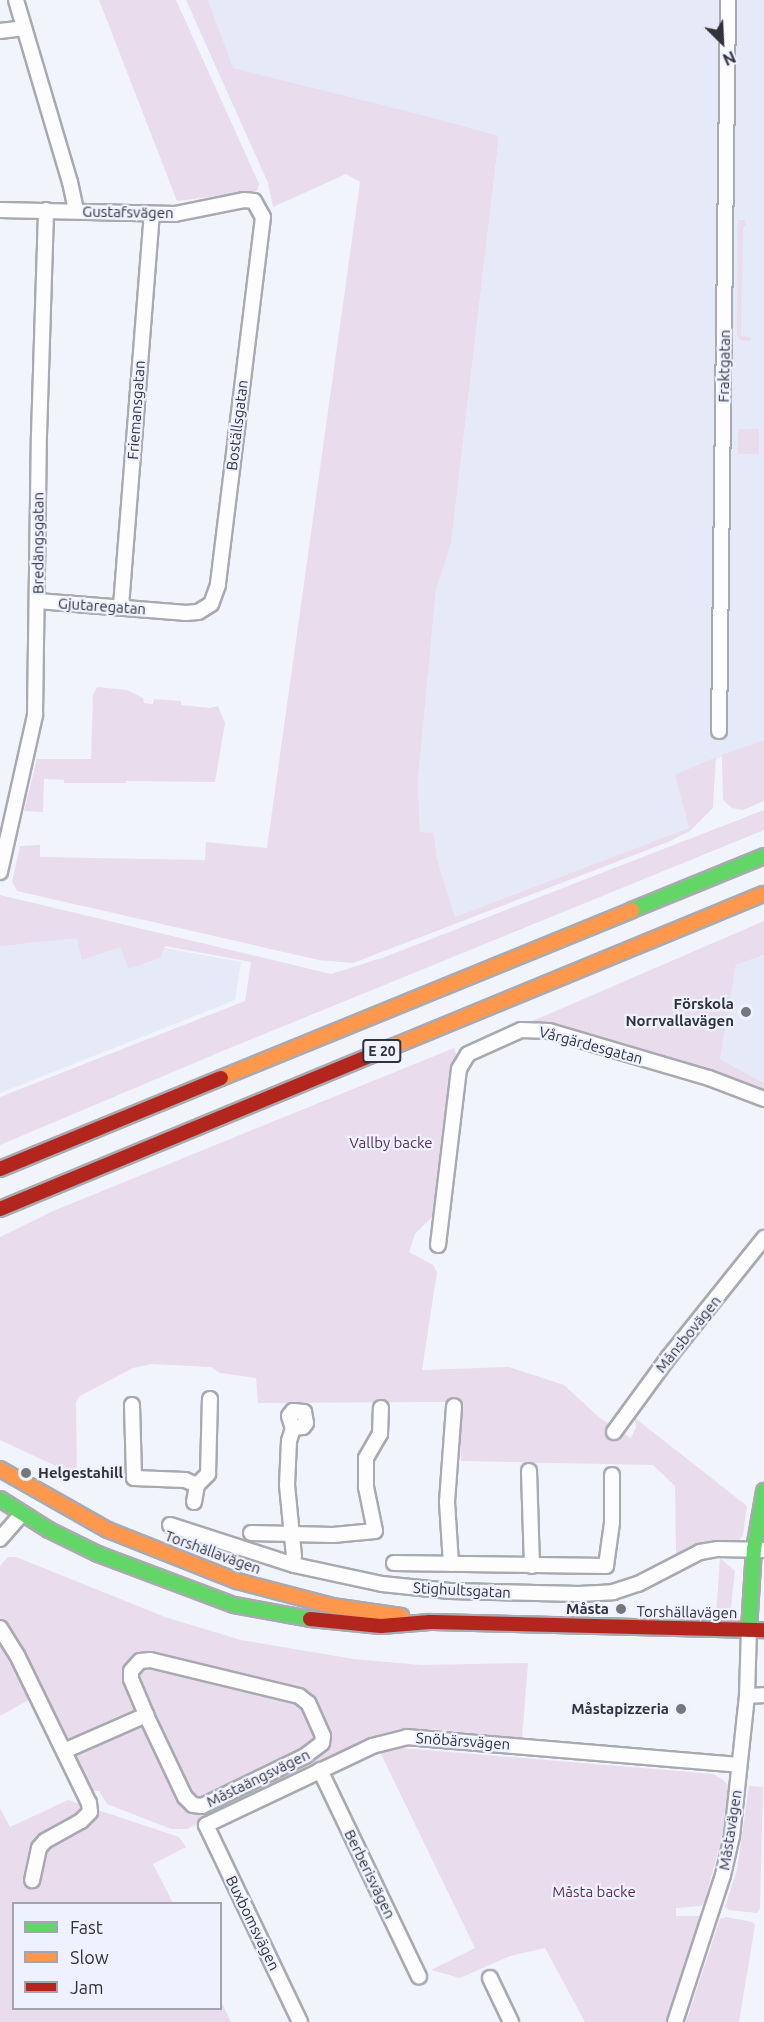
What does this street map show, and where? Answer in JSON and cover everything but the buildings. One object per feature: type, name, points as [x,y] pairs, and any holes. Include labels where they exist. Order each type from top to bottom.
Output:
[{"type":"main road","name":"E 20","points":[[0,1169],[764,856]]},
{"type":"main road","name":"E 20","points":[[0,1209],[764,894]]},
{"type":"main road","name":"Torshällavägen","points":[[0,1469],[108,1530],[237,1581],[332,1606],[430,1622]]},
{"type":"main road","points":[[22,1514],[35,1490]]},
{"type":"main road","points":[[749,1630],[764,1491]]},
{"type":"main road","name":"Torshällavägen","points":[[0,1499],[49,1530],[98,1554],[234,1605],[331,1623],[381,1626],[430,1622],[764,1630]]},
{"type":"street","points":[[16,0],[70,182],[76,210]]},
{"type":"street","name":"Fraktgatan","points":[[719,731],[728,0]]},
{"type":"street","points":[[0,31],[24,28]]},
{"type":"street","name":"Gustafsvägen","points":[[0,210],[76,210],[153,214],[190,212],[244,200],[254,201]]},
{"type":"street","name":"Boställsgatan","points":[[166,611],[198,612],[211,604],[216,596],[264,223],[261,210],[254,201]]},
{"type":"street","name":"Bredängsgatan","points":[[0,872],[35,716],[39,435],[46,210]]},
{"type":"street","name":"Friemansgatan","points":[[121,606],[153,214]]},
{"type":"street","name":"Gjutaregatan","points":[[38,601],[166,611]]},
{"type":"street","name":"Vårgärdesgatan","points":[[438,1245],[459,1069],[468,1054],[478,1049],[521,1030],[549,1031],[709,1078],[764,1099]]},
{"type":"street","name":"Månsbovägen","points":[[614,1432],[668,1358],[764,1238]]},
{"type":"street","points":[[194,1502],[197,1485],[208,1474],[210,1398]]},
{"type":"street","points":[[132,1405],[134,1478],[185,1480],[197,1485]]},
{"type":"street","points":[[451,1564],[447,1502],[454,1406]]},
{"type":"street","points":[[252,1533],[333,1535],[375,1531],[366,1487],[366,1458],[380,1434],[381,1408]]},
{"type":"street","points":[[293,1428],[289,1441],[287,1485],[294,1557]]},
{"type":"street","points":[[529,1471],[532,1566]]},
{"type":"street","points":[[394,1563],[606,1566],[612,1523],[612,1475]]},
{"type":"street","points":[[0,1539],[22,1514]]},
{"type":"street","name":"Stighultsgatan","points":[[170,1525],[285,1563],[382,1584],[450,1591],[579,1594],[613,1592],[638,1584],[699,1552],[759,1549]]},
{"type":"street","points":[[512,1586],[513,1566]]},
{"type":"street","points":[[0,1628],[17,1655],[89,1803],[90,1812],[81,1821],[45,1841],[39,1848],[32,1880]]},
{"type":"street","name":"Måstavägen","points":[[675,2022],[723,1875],[736,1807],[738,1765],[747,1696],[749,1630]]},
{"type":"street","name":"Måstaängsvägen","points":[[150,1660],[299,1695],[308,1703],[323,1736],[322,1743],[304,1756],[202,1806],[193,1805],[185,1797],[146,1715],[131,1679],[131,1671],[140,1661],[150,1660]]},
{"type":"street","points":[[747,1696],[764,1695]]},
{"type":"street","points":[[64,1751],[146,1715]]},
{"type":"street","name":"Snöbärsvägen","points":[[206,1825],[383,1742],[418,1736],[738,1765]]},
{"type":"street","name":"Berberisvägen","points":[[320,1770],[419,1977]]},
{"type":"street","name":"Buxbomsvägen","points":[[206,1825],[300,2022]]},
{"type":"street","points":[[489,1978],[511,2022]]},
{"type":"shaded area","points":[[208,0],[764,0],[764,740],[675,775],[689,828],[455,917],[437,859],[434,834],[420,832],[418,779],[436,590],[451,544],[499,137],[419,114],[232,68]]},
{"type":"shaded area","points":[[0,927],[138,943],[241,962],[235,1000],[0,1093]]},
{"type":"shaded area","name":"Förskola Norrvallavägen","points":[[764,955],[764,1083],[720,1059],[736,965]]},
{"type":"green space","points":[[99,0],[176,0],[259,184],[257,191],[177,201]]},
{"type":"green space","points":[[186,0],[208,0],[233,68],[499,136],[451,544],[436,590],[418,779],[420,832],[434,833],[437,859],[455,917],[689,828],[675,775],[716,757],[713,808],[690,831],[668,842],[353,963],[319,960],[17,891],[12,882],[20,846],[40,845],[40,857],[205,860],[206,842],[267,848],[360,182],[346,174],[273,207],[268,183]]},
{"type":"green space","points":[[738,220],[744,220],[746,225],[743,227],[741,336],[751,337],[750,341],[740,340],[737,335]]},
{"type":"green space","points":[[738,429],[759,429],[759,454],[738,454]]},
{"type":"green space","points":[[97,687],[127,690],[143,698],[144,703],[153,704],[154,699],[181,701],[181,705],[210,708],[218,706],[225,723],[215,782],[64,783],[64,780],[44,779],[43,812],[24,811],[37,759],[91,759],[93,695]]},
{"type":"green space","points":[[764,740],[764,801],[743,810],[732,808],[723,800],[722,755]]},
{"type":"green space","points":[[764,810],[764,830],[225,1050],[0,1145],[0,1097],[245,1001],[251,962],[165,946],[161,957],[129,969],[120,947],[82,960],[77,938],[0,946],[0,895],[331,974],[382,958]]},
{"type":"green space","points":[[764,921],[764,955],[736,965],[720,1059],[764,1083],[764,1095],[706,1069],[554,1025],[530,1022]]},
{"type":"green space","name":"Vallby backe","points":[[454,1048],[457,1057],[437,1212],[415,1234],[409,1252],[433,1265],[437,1272],[422,1370],[509,1367],[564,1385],[600,1418],[631,1438],[636,1427],[635,1418],[747,1506],[743,1535],[735,1545],[676,1553],[675,1486],[653,1465],[461,1461],[459,1414],[452,1402],[258,1403],[256,1378],[220,1373],[211,1367],[152,1364],[133,1368],[80,1396],[76,1402],[77,1476],[0,1440],[0,1237],[53,1211]]},
{"type":"green space","points":[[8,1557],[16,1557],[165,1617],[241,1640],[354,1659],[421,1665],[528,1663],[522,1738],[430,1729],[387,1736],[187,1829],[171,1829],[107,1804],[99,1791],[90,1791],[43,1692],[0,1716],[0,1566]]},
{"type":"green space","points":[[720,1558],[735,1571],[731,1607],[716,1615]]},
{"type":"green space","name":"Måsta backe","points":[[402,1748],[714,1774],[732,1789],[733,1797],[704,1903],[701,1906],[676,1908],[676,1916],[704,1916],[669,2022],[585,2022],[545,1948],[510,1956],[460,1978],[431,1970],[475,1948],[380,1752]]},
{"type":"green space","points":[[749,1786],[763,1787],[760,1909],[757,1913],[729,1910],[725,1907],[737,1870]]},
{"type":"green space","points":[[68,1800],[179,1837],[186,1847],[153,1864],[172,1902],[12,1902],[12,2010],[222,2010],[222,2003],[231,2022],[0,2022],[0,1808],[10,1827]]},
{"type":"green space","points":[[726,1917],[752,1922],[755,1925],[739,2022],[686,2022],[720,1919]]},
{"type":"traffic: fast","points":[[632,910],[764,856]]},
{"type":"traffic: fast","points":[[749,1630],[754,1549],[764,1491]]},
{"type":"traffic: fast","points":[[0,1499],[49,1530],[98,1554],[234,1605],[310,1619]]},
{"type":"traffic: slow","points":[[392,1047],[764,894]]},
{"type":"traffic: slow","points":[[221,1078],[632,910]]},
{"type":"traffic: slow","points":[[0,1469],[108,1530],[237,1581],[332,1606],[401,1616]]},
{"type":"traffic: jam","points":[[0,1209],[392,1047]]},
{"type":"traffic: jam","points":[[0,1169],[221,1078]]},
{"type":"traffic: jam","points":[[310,1619],[381,1626],[430,1622],[764,1630]]},
{"type":"place","name":"Förskola Norrvallavägen","points":[[746,1012]]},
{"type":"place","name":"Helgestahill","points":[[26,1473]]},
{"type":"place","name":"Måsta","points":[[621,1609]]},
{"type":"place","name":"Måstapizzeria","points":[[681,1709]]}]
